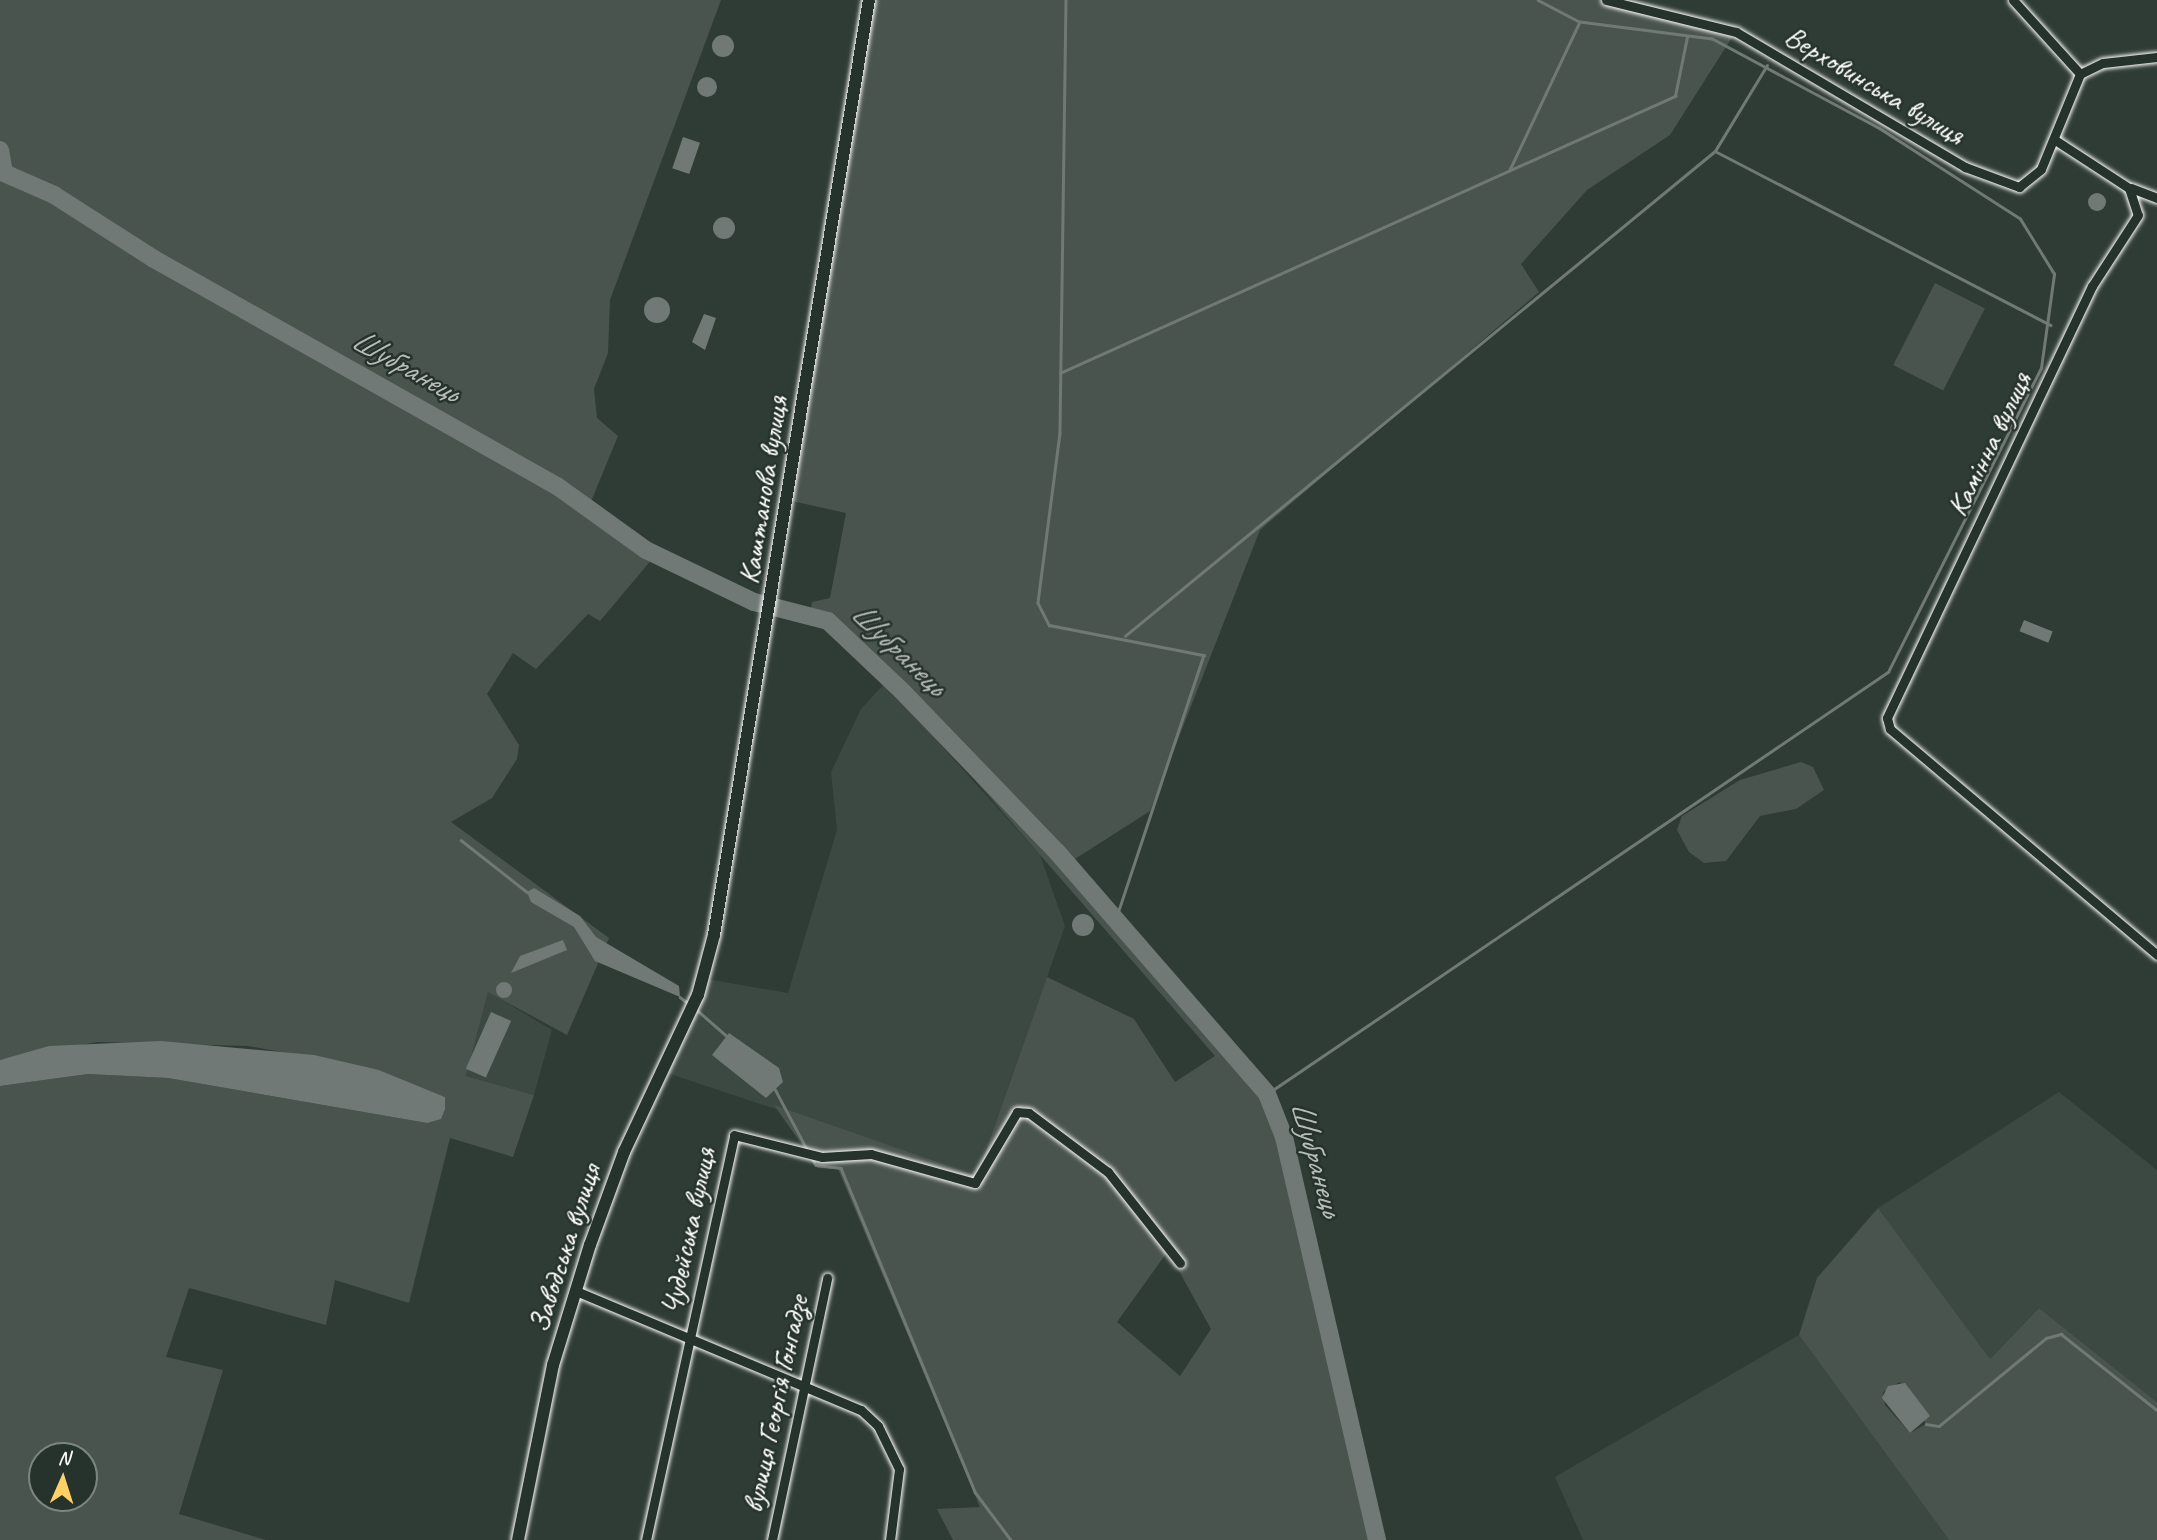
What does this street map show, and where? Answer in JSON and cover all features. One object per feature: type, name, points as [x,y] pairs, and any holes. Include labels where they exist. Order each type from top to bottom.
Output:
[{"type":"main road","name":"Каштанова вулиця","points":[[700,991],[773,598],[869,0]]},
{"type":"main road","name":"Заводська вулиця","points":[[518,1540],[553,1365],[576,1291],[624,1152],[700,991]]},
{"type":"street","name":"Верховинська вулиця","points":[[1606,0],[1736,32],[2000,183],[2019,187],[2031,180],[2055,140],[2080,74]]},
{"type":"street","points":[[2013,0],[2080,74],[2103,63],[2157,57]]},
{"type":"street","points":[[2055,140],[2129,188],[2157,198]]},
{"type":"street","name":"Камінна вулиця","points":[[2129,188],[2138,215],[2092,286],[1887,718],[1890,729],[2157,955]]},
{"type":"street","name":"Чудейська вулиця","points":[[646,1540],[733,1136],[822,1157],[871,1154],[975,1183],[1017,1112],[1046,1123],[1108,1172],[1180,1263]]},
{"type":"street","name":"вулиця Георгія Гонгадзе","points":[[772,1540],[827,1278]]},
{"type":"street","points":[[576,1291],[689,1340],[803,1383],[861,1410],[890,1444],[899,1469],[890,1540]]},
{"type":"shaded area","points":[[0,0],[721,0],[610,300],[608,353],[594,389],[597,418],[618,436],[590,504],[636,534],[653,558],[600,621],[588,614],[536,669],[513,653],[487,694],[519,745],[517,759],[492,798],[451,822],[609,938],[567,1035],[488,992],[466,1076],[534,1095],[513,1157],[450,1138],[409,1303],[335,1280],[326,1325],[189,1288],[166,1357],[223,1370],[179,1514],[266,1540],[0,1540],[0,1086],[88,1074],[168,1078],[427,1123],[445,1097],[379,1070],[248,1046],[98,1042],[0,1060]]},
{"type":"shaded area","points":[[862,0],[1627,0],[1738,28],[1670,135],[1587,190],[1521,264],[1539,292],[1260,530],[1150,811],[1075,859],[1270,1087],[1288,1139],[1364,1492],[1383,1540],[953,1540],[937,1509],[980,1507],[838,1169],[818,1168],[774,1105],[977,1176],[1047,977],[1134,1019],[1175,1082],[1215,1056],[941,741],[824,627],[809,621],[812,602],[830,598],[846,513],[783,499]],"holes":[[[1168,1251],[1211,1329],[1180,1376],[1117,1322]]]},
{"type":"shaded area","points":[[723,35],[731,38],[734,46],[731,54],[723,57],[715,54],[712,46],[715,38]]},
{"type":"shaded area","points":[[707,77],[714,80],[717,87],[714,94],[707,97],[700,94],[697,87],[700,80]]},
{"type":"shaded area","points":[[683,137],[700,143],[689,174],[672,168]]},
{"type":"shaded area","points":[[2093,193],[2101,193],[2106,202],[2104,209],[2093,211],[2088,206],[2088,198]]},
{"type":"shaded area","points":[[724,217],[732,220],[735,228],[732,236],[724,239],[716,236],[713,228],[716,220]]},
{"type":"shaded area","points":[[1935,283],[1985,308],[1943,390],[1893,365]]},
{"type":"shaded area","points":[[657,297],[666,301],[670,310],[666,319],[657,323],[648,319],[644,310],[648,301]]},
{"type":"shaded area","points":[[704,314],[716,318],[705,350],[692,342]]},
{"type":"shaded area","points":[[2024,620],[2053,632],[2048,643],[2020,631]]},
{"type":"shaded area","points":[[885,683],[1040,855],[1065,926],[977,1176],[664,1072],[706,979],[788,993],[837,830],[831,772],[861,709]]},
{"type":"shaded area","points":[[1801,762],[1813,767],[1824,790],[1796,809],[1760,816],[1726,861],[1704,863],[1689,852],[1677,830],[1682,816],[1740,780]]},
{"type":"shaded area","points":[[534,888],[580,916],[596,937],[679,986],[680,997],[595,961],[574,927],[531,902],[527,892]]},
{"type":"shaded area","points":[[1083,914],[1091,917],[1094,925],[1091,933],[1083,936],[1075,933],[1072,925],[1075,917]]},
{"type":"shaded area","points":[[563,940],[567,950],[511,973],[520,956]]},
{"type":"shaded area","points":[[504,982],[510,984],[510,996],[504,998],[498,996],[496,990],[498,984]]},
{"type":"shaded area","points":[[488,991],[552,1030],[534,1095],[466,1076]]},
{"type":"shaded area","points":[[491,1012],[511,1021],[486,1078],[466,1069]]},
{"type":"shaded area","points":[[729,1033],[779,1068],[783,1082],[766,1098],[712,1055]]},
{"type":"shaded area","points":[[161,1041],[314,1055],[379,1070],[445,1097],[445,1109],[441,1119],[427,1123],[168,1078],[88,1074],[0,1086],[0,1060],[49,1046]]},
{"type":"shaded area","points":[[2059,1092],[2157,1170],[2157,1402],[2039,1308],[1990,1359],[1878,1208]]},
{"type":"shaded area","points":[[1878,1208],[1990,1359],[2039,1308],[2157,1402],[2157,1540],[1949,1540],[1799,1335],[1817,1278]],"holes":[[[1900,1382],[1926,1424],[1910,1433],[1885,1405],[1883,1392]]]},
{"type":"shaded area","points":[[1799,1335],[1949,1540],[1583,1540],[1555,1477]]},
{"type":"shaded area","points":[[1905,1383],[1930,1416],[1910,1433],[1882,1398],[1888,1386]]},
{"type":"waterway","points":[[1066,0],[1060,433],[1038,603],[1049,625],[1204,655],[1116,920]]},
{"type":"waterway","points":[[1538,0],[1580,22]]},
{"type":"waterway","points":[[1267,1094],[1888,672],[2041,368],[2054,274],[2020,219],[1880,129],[1712,39],[1580,22],[1510,170]]},
{"type":"waterway","points":[[1060,373],[1675,96],[1687,37]]},
{"type":"waterway","points":[[1125,636],[1715,151],[1767,65]]},
{"type":"waterway","name":"Шубранець","points":[[0,150],[4,173],[54,195],[154,259],[557,486],[646,550],[754,602],[828,621],[901,690],[1057,852],[1267,1094],[1284,1137],[1377,1540]]},
{"type":"waterway","points":[[1715,151],[2051,325]]},
{"type":"waterway","points":[[461,840],[527,892]]},
{"type":"waterway","points":[[680,997],[689,1004]]},
{"type":"waterway","points":[[697,1010],[727,1036]]},
{"type":"waterway","points":[[775,1089],[808,1151]]},
{"type":"waterway","points":[[811,1157],[816,1165],[841,1168],[975,1492],[1011,1540]]},
{"type":"waterway","points":[[1926,1424],[1939,1426],[2046,1338],[2061,1334],[2157,1410]]}]
